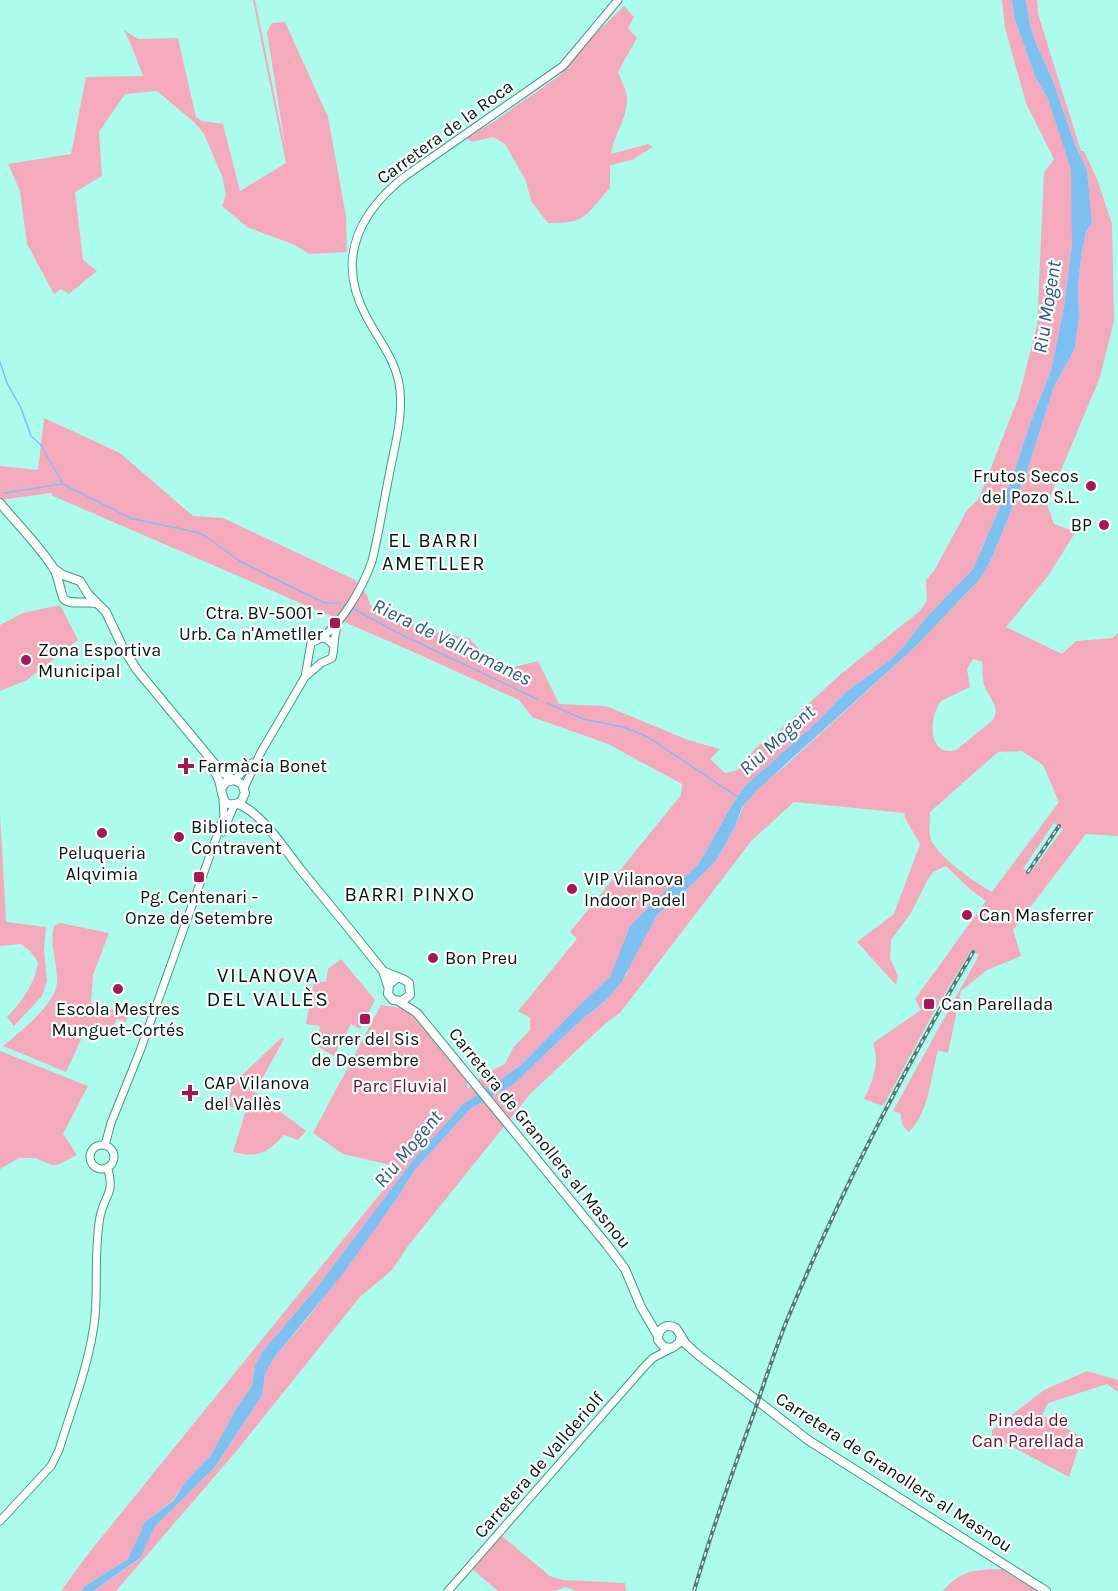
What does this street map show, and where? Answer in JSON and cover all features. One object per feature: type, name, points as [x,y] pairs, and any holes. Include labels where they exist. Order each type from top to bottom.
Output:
[{"type":"main road","points":[[0,502],[53,568],[65,601],[72,603],[78,601],[83,597],[84,589]]},
{"type":"main road","points":[[53,568],[71,579],[80,581],[84,589],[106,612],[123,648],[137,670],[222,773],[242,784],[259,819]]},
{"type":"main road","points":[[61,587],[71,579]]},
{"type":"main road","points":[[78,601],[96,603]]},
{"type":"main road","points":[[202,750],[219,780],[223,800],[247,808],[259,819],[383,971],[390,997],[400,1002],[406,999],[410,995],[409,983],[405,979],[383,971]]},
{"type":"main road","points":[[221,789],[226,782],[234,780]]},
{"type":"main road","points":[[237,804],[243,800],[245,791]]},
{"type":"main road","points":[[388,986],[397,978]]},
{"type":"main road","name":"Carretera de Granollers al Masnou","points":[[410,995],[417,1013]]},
{"type":"main road","name":"Carretera de Granollers al Masnou","points":[[400,1002],[417,1013],[625,1269],[658,1338]]},
{"type":"main road","points":[[648,1318],[657,1324],[676,1328],[681,1335],[679,1343],[672,1348],[661,1345],[658,1338],[660,1330],[666,1326]]},
{"type":"main road","name":"Carretera de Granollers al Masnou","points":[[681,1335],[697,1354],[808,1440],[1046,1591]]},
{"type":"main road","name":"Carretera de Granollers al Masnou","points":[[672,1348],[697,1354]]},
{"type":"street","name":"Carretera de la Roca","points":[[332,644],[339,622],[366,576],[372,561],[400,412],[399,382],[393,363],[365,314],[354,284],[354,250],[361,226],[380,197],[404,177],[563,66],[618,0]]},
{"type":"street","name":"Carretera de la Roca","points":[[321,638],[339,622]]},
{"type":"street","points":[[245,791],[261,752],[305,677],[321,663],[332,658],[334,651],[327,639],[321,638],[311,643],[305,677]]},
{"type":"street","points":[[309,654],[314,661],[321,663]]},
{"type":"street","points":[[234,780],[261,752]]},
{"type":"street","points":[[188,921],[224,816],[223,800]]},
{"type":"street","points":[[105,1145],[111,1123],[188,921],[230,814],[237,804]]},
{"type":"street","points":[[105,1145],[111,1148],[115,1155],[114,1163],[108,1169],[96,1168],[92,1165],[90,1157],[94,1148],[105,1145]]},
{"type":"street","points":[[0,1521],[51,1466],[59,1450],[91,1347],[95,1316],[100,1215],[108,1198],[111,1182],[108,1169]]},
{"type":"street","name":"Carretera de Vallderiolf","points":[[653,1358],[658,1338]]},
{"type":"street","name":"Carretera de Vallderiolf","points":[[448,1591],[653,1358],[672,1348]]},
{"type":"green space","points":[[253,0],[255,0],[286,152],[267,32],[272,23],[285,22],[328,117],[346,216],[347,252],[309,254],[295,245],[247,227],[222,206],[226,194],[222,176],[204,134],[194,122],[157,91],[125,94],[99,132],[102,176],[75,192],[83,260],[97,271],[69,294],[61,289],[54,294],[27,244],[20,191],[8,164],[71,154],[86,77],[143,76],[124,30],[138,39],[178,38],[196,117],[202,121],[223,124],[240,191],[286,163]]},
{"type":"green space","name":"Parc Fluvial","points":[[1002,0],[1012,0],[1014,17],[1035,76],[1048,99],[1072,169],[1072,244],[1064,307],[1051,371],[1012,479],[973,569],[923,621],[901,650],[847,691],[817,722],[745,786],[700,862],[682,880],[667,889],[630,926],[611,977],[522,1064],[464,1103],[413,1160],[315,1290],[262,1352],[255,1366],[252,1386],[236,1409],[211,1455],[187,1480],[172,1501],[145,1522],[128,1559],[85,1586],[81,1591],[61,1591],[88,1554],[397,1173],[390,1165],[343,1154],[313,1133],[381,1005],[407,1009],[466,1080],[468,1089],[485,1074],[505,1064],[513,1048],[530,1030],[530,1018],[518,1011],[577,939],[570,932],[681,795],[682,784],[608,744],[532,717],[519,700],[53,496],[51,493],[0,500],[0,466],[38,470],[44,418],[120,453],[193,516],[223,518],[355,580],[367,595],[370,605],[424,630],[469,638],[482,652],[514,667],[538,661],[559,704],[606,706],[688,740],[720,749],[710,759],[725,773],[732,772],[742,766],[759,745],[771,738],[842,673],[920,611],[927,601],[926,580],[934,571],[967,510],[979,498],[1019,396],[1037,325],[1044,173],[1054,159],[1026,103],[1005,28]]},
{"type":"green space","points":[[1026,0],[1037,0],[1038,14],[1081,151],[1084,151],[1097,179],[1112,224],[1114,321],[1100,377],[1047,504],[1054,524],[1071,530],[1078,528],[1048,576],[1006,627],[1062,654],[1076,641],[1112,638],[1118,633],[1118,836],[1086,834],[1013,930],[1021,956],[987,970],[961,991],[948,1053],[938,1050],[925,1105],[916,1124],[909,1132],[903,1126],[900,1113],[893,1111],[979,955],[971,950],[930,1019],[883,1106],[864,1099],[874,1072],[876,1058],[873,1043],[921,1010],[915,999],[986,901],[946,866],[933,872],[911,913],[891,940],[890,958],[898,976],[896,985],[857,942],[894,914],[920,844],[904,816],[905,813],[794,802],[752,840],[620,1013],[607,1022],[530,1094],[408,1246],[392,1270],[359,1298],[234,1454],[116,1591],[93,1591],[138,1560],[155,1526],[215,1467],[262,1395],[265,1374],[273,1359],[310,1315],[400,1194],[413,1172],[470,1109],[514,1084],[580,1021],[606,1000],[627,974],[630,964],[657,915],[715,862],[735,827],[745,802],[915,647],[979,580],[990,562],[1026,475],[1053,389],[1075,348],[1082,250],[1086,232],[1092,223],[1087,170],[1030,26]],"holes":[[[973,659],[982,662],[984,684],[994,704],[995,715],[993,720],[956,750],[947,751],[935,742],[934,716],[941,701],[970,687],[967,669]],[[1022,751],[1043,765],[1059,802],[992,892],[966,875],[939,851],[930,836],[930,812],[998,752]],[[1054,823],[1063,829],[1031,872],[1023,869]]]},
{"type":"green space","points":[[624,6],[634,17],[628,28],[637,38],[618,72],[627,99],[623,120],[611,154],[648,144],[653,147],[632,160],[610,165],[610,188],[584,216],[571,222],[548,223],[531,201],[526,181],[505,144],[493,137],[472,142],[466,138],[495,121],[559,76],[592,37]]},
{"type":"green space","name":"Zona Esportiva Municipal","points":[[60,605],[78,640],[27,680],[0,691],[0,625],[23,613]]},
{"type":"green space","points":[[0,812],[6,922],[46,927],[44,950],[47,981],[42,996],[14,1026],[7,1017],[27,992],[38,962],[21,944],[0,946]]},
{"type":"green space","points":[[60,923],[109,933],[93,975],[91,1003],[129,1014],[126,1022],[117,1019],[112,1030],[100,1036],[85,1031],[66,1072],[3,1046],[44,1009],[55,991],[57,975],[53,933],[54,926]]},
{"type":"green space","points":[[341,959],[375,1000],[360,1029],[351,1024],[334,1056],[317,1046],[320,1026],[306,1024],[314,981],[326,982],[328,969]]},
{"type":"green space","points":[[282,1037],[284,1039],[256,1090],[240,1077]]},
{"type":"green space","points":[[0,1051],[88,1086],[63,1134],[77,1155],[57,1165],[35,1158],[19,1158],[0,1169]]},
{"type":"green space","points":[[235,1077],[306,1131],[298,1140],[284,1135],[272,1147],[261,1153],[249,1155],[233,1152],[246,1110],[226,1106]]},
{"type":"green space","name":"Pineda de Can Parellada","points":[[1087,1371],[1118,1380],[1118,1392],[1107,1384],[1048,1403],[1042,1415],[1082,1437],[1069,1477],[992,1436],[992,1430],[1044,1390]]},
{"type":"green space","points":[[502,1536],[550,1576],[563,1580],[625,1583],[626,1591],[575,1591],[566,1587],[554,1591],[498,1591],[472,1569]]},
{"type":"green space","points":[[1001,1569],[1037,1591],[943,1591],[962,1575]]},
{"type":"water","points":[[1012,0],[1026,0],[1030,26],[1037,46],[1087,170],[1092,223],[1086,232],[1082,250],[1075,348],[1053,389],[1026,475],[990,562],[979,580],[915,647],[757,790],[742,807],[735,827],[715,862],[657,915],[621,983],[606,1000],[580,1021],[514,1084],[470,1109],[413,1172],[345,1271],[273,1359],[265,1374],[262,1395],[215,1467],[155,1526],[140,1558],[93,1591],[81,1591],[85,1586],[128,1559],[145,1522],[173,1501],[187,1480],[211,1455],[236,1409],[252,1386],[255,1366],[262,1352],[315,1290],[413,1160],[464,1103],[522,1064],[610,977],[630,926],[667,889],[682,880],[700,862],[745,786],[817,722],[847,691],[901,650],[923,621],[973,569],[1012,479],[1051,371],[1064,307],[1072,244],[1071,169],[1048,99],[1035,76],[1014,17]]},
{"type":"waterway","name":"Riera de Vallromanes","points":[[0,362],[31,436],[41,445],[63,484],[133,519],[196,532],[240,561],[271,577],[325,603],[341,603]]},
{"type":"waterway","points":[[4,493],[62,484]]},
{"type":"waterway","name":"Riera de Vallromanes","points":[[354,609],[396,632],[537,699]]},
{"type":"waterway","name":"Riera de Vallromanes","points":[[547,703],[583,719],[623,727],[648,737],[738,797]]},
{"type":"railway","points":[[1028,872],[1059,826]]},
{"type":"railway","points":[[694,1591],[774,1354],[807,1273],[874,1133],[973,952]]},
{"type":"place","name":"Frutos Secos del Pozo S.L.","points":[[1091,486]]},
{"type":"place","name":"BP","points":[[1104,525]]},
{"type":"place","name":"Ctra. BV-5001 - Urb. Ca n'Ametller","points":[[335,623]]},
{"type":"place","name":"Zona Esportiva Municipal","points":[[26,660]]},
{"type":"place","name":"Farmàcia Bonet","points":[[186,766]]},
{"type":"place","name":"Peluqueria Alqvimia","points":[[102,833]]},
{"type":"place","name":"Biblioteca Contravent","points":[[179,837]]},
{"type":"place","name":"Pg. Centenari - Onze de Setembre","points":[[199,877]]},
{"type":"place","name":"VIP Vilanova Indoor Padel","points":[[572,889]]},
{"type":"place","name":"Can Masferrer","points":[[967,915]]},
{"type":"place","name":"Bon Preu","points":[[433,958]]},
{"type":"place","name":"Escola Mestres Munguet-Cortés","points":[[118,989]]},
{"type":"place","name":"Can Parellada","points":[[929,1004]]},
{"type":"place","name":"Carrer del Sis de Desembre","points":[[365,1019]]},
{"type":"place","name":"CAP Vilanova del Vallès","points":[[190,1093]]},
{"type":"district","name":"EL BARRI AMETLLER","points":[[434,552]]},
{"type":"district","name":"BARRI PINXO","points":[[410,894]]},
{"type":"district","name":"VILANOVA DEL VALLÈS","points":[[268,987]]},
{"type":"water label","name":"Riu Mogent","points":[[1047,307]]},
{"type":"water label","name":"Riu Mogent","points":[[777,740]]},
{"type":"water label","name":"Riu Mogent","points":[[408,1149]]}]
